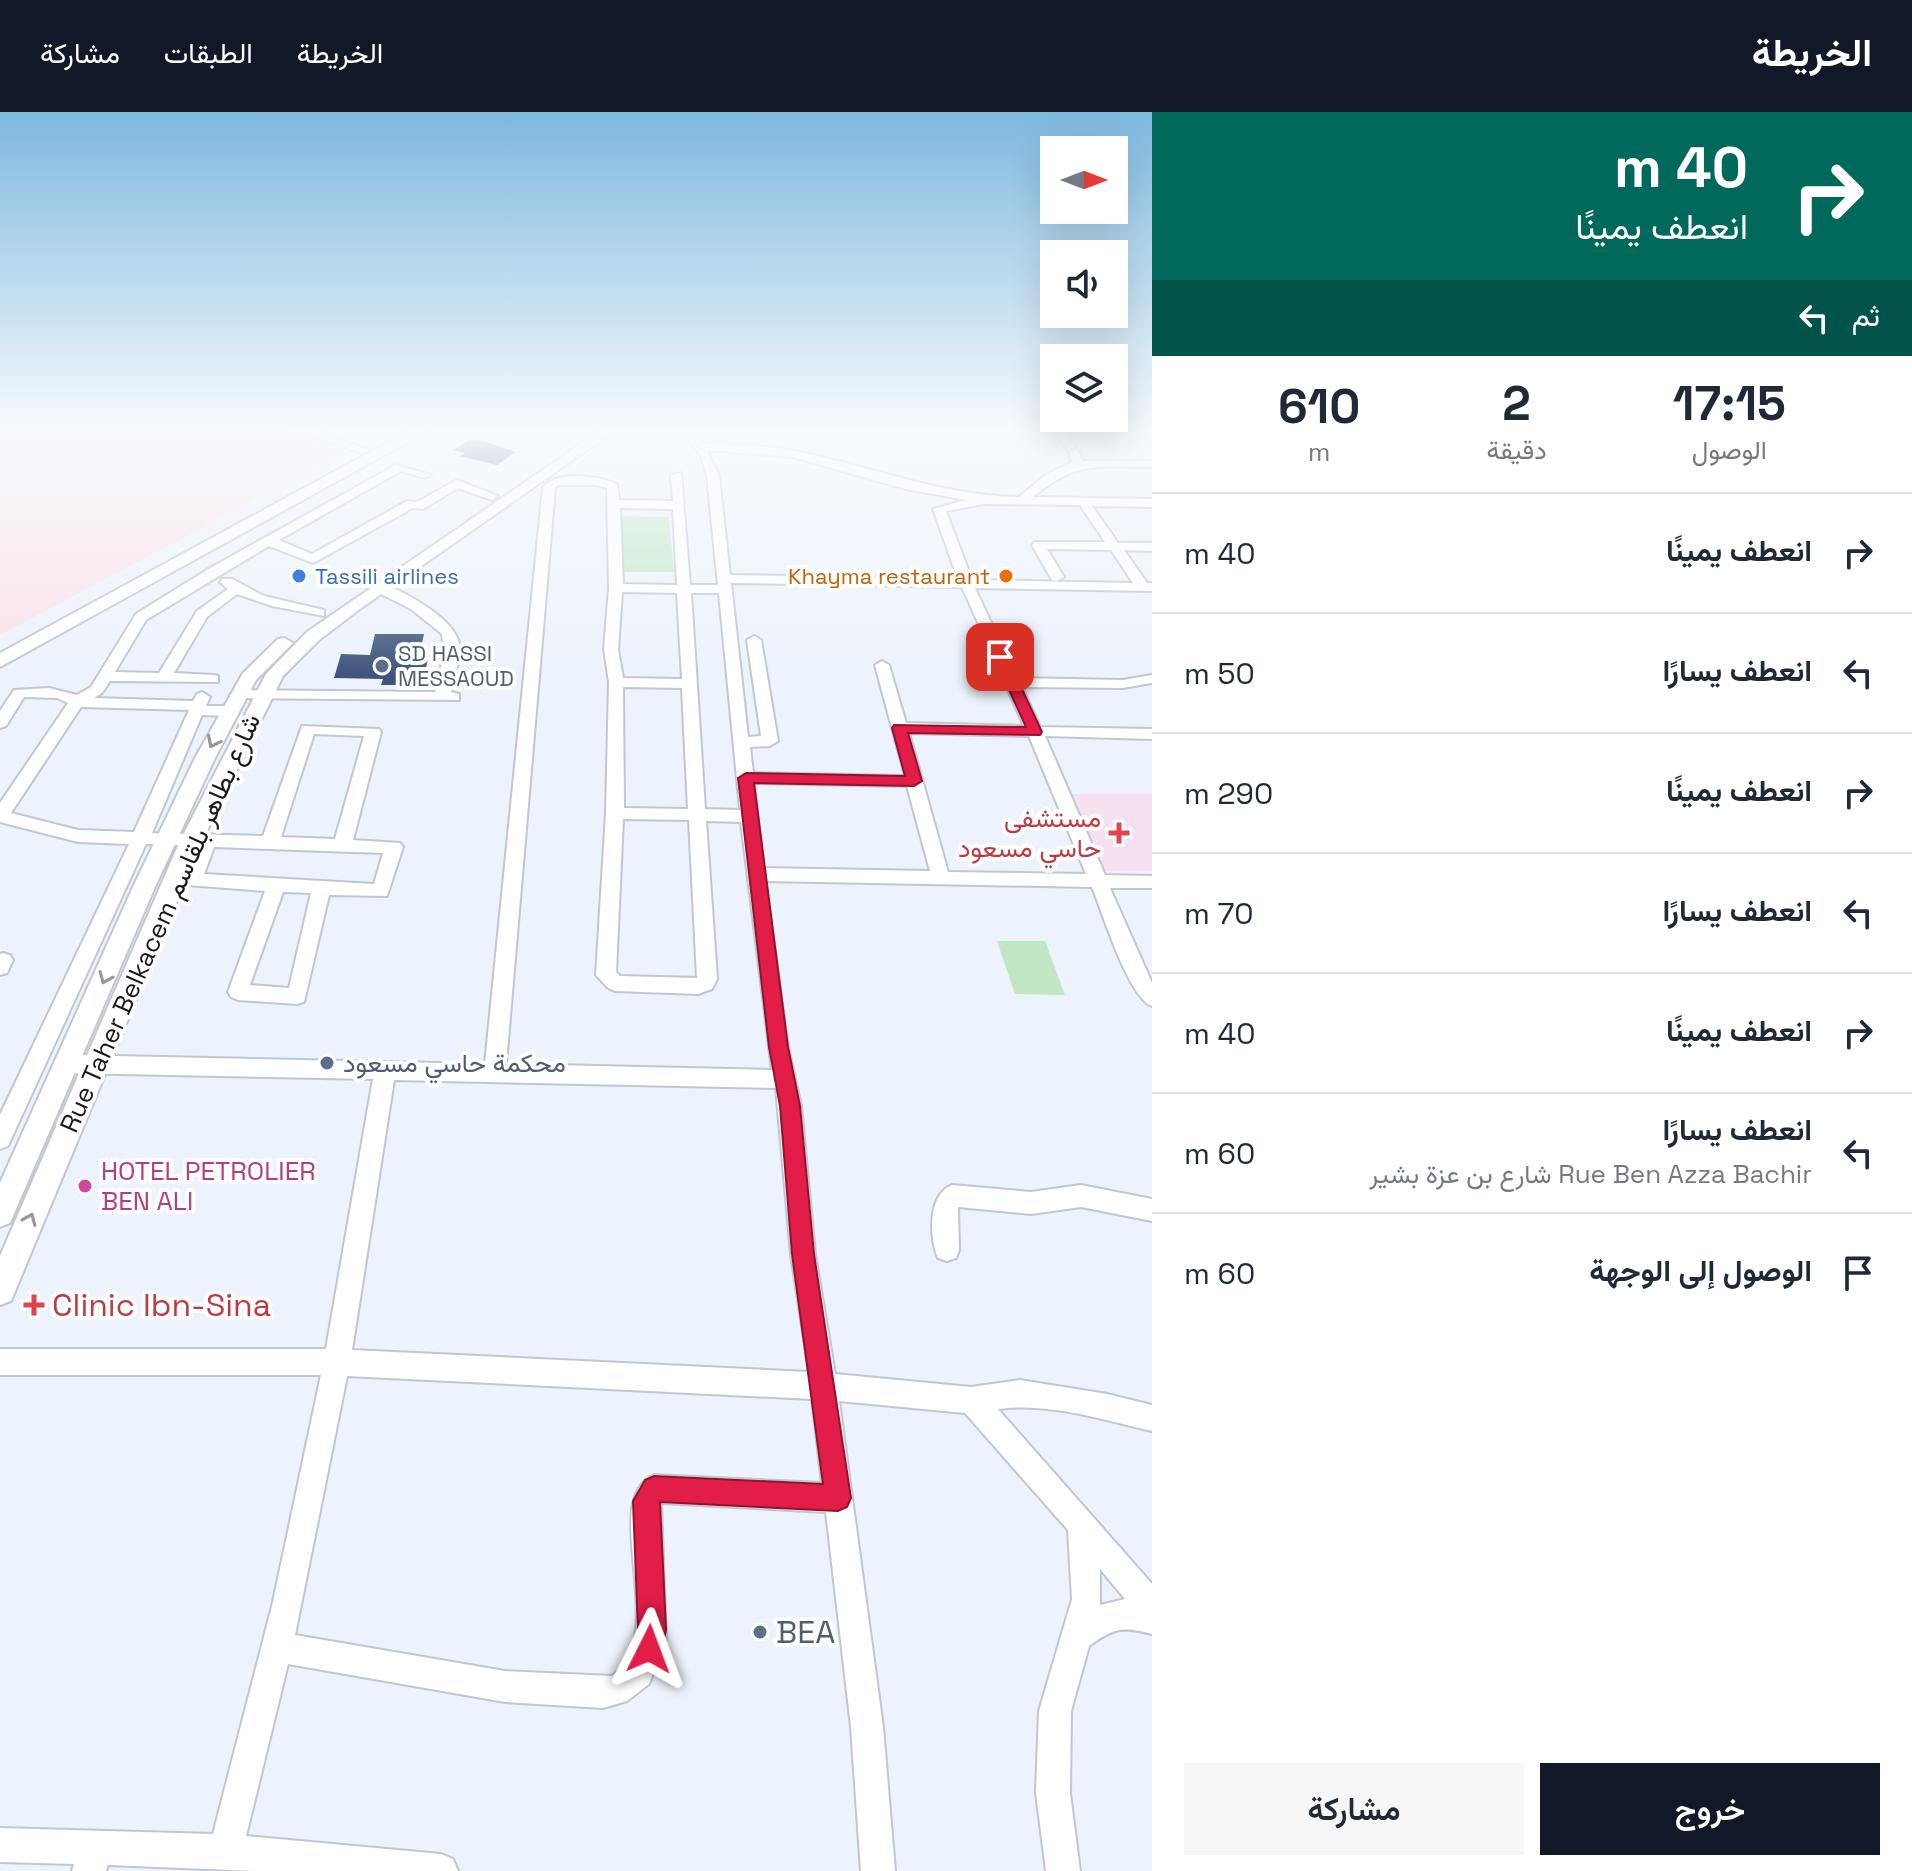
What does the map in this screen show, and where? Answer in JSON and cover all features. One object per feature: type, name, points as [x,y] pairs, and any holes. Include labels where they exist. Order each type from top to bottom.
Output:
[{"type":"highway","points":[[0,647],[251,512]]},
{"type":"highway","points":[[0,661],[273,512]]},
{"type":"main road","name":"Rue Taher Belkacem شارع بطاهر بلقاسم","points":[[0,1291],[96,1064],[262,696],[275,674],[374,584],[470,512]]},
{"type":"main road","name":"Rue Taher Belkacem شارع بطاهر بلقاسم","points":[[0,1214],[69,1064],[164,837],[234,703],[267,658],[319,613],[374,584],[484,512]]},
{"type":"street","points":[[199,841],[193,880],[381,891],[394,847],[78,836],[0,816],[76,702],[97,690],[141,617],[320,512]]},
{"type":"street","points":[[269,541],[313,559],[397,512]]},
{"type":"street","points":[[495,1072],[547,512]]},
{"type":"street","points":[[614,512],[616,588],[611,649],[616,682],[615,813],[606,975],[615,983],[698,986],[705,984],[707,979],[679,512]]},
{"type":"street","points":[[717,512],[755,874],[790,1106],[803,1254],[824,1386],[867,1727],[878,1871]]},
{"type":"street","points":[[940,512],[966,582],[1035,732],[1142,984],[1152,998]]},
{"type":"street","points":[[1091,512],[1146,585]]},
{"type":"street","points":[[1057,577],[1038,545],[1152,547]]},
{"type":"street","points":[[215,571],[236,589],[283,606],[300,606],[319,613]]},
{"type":"street","points":[[616,588],[966,582],[1146,585]]},
{"type":"street","points":[[0,693],[61,693],[70,695],[76,702],[199,704],[234,703],[262,696],[448,697],[452,641],[447,629],[374,584]]},
{"type":"street","points":[[164,677],[202,614],[236,589]]},
{"type":"street","points":[[741,742],[770,741],[754,640]]},
{"type":"street","points":[[882,665],[941,877]]},
{"type":"street","points":[[733,672],[759,671]]},
{"type":"street","points":[[106,676],[213,679]]},
{"type":"street","points":[[1012,682],[1123,684],[1152,679]]},
{"type":"street","points":[[616,682],[690,684]]},
{"type":"street","points":[[0,723],[19,693]]},
{"type":"street","points":[[1,1135],[141,837],[199,704]]},
{"type":"street","points":[[899,728],[1152,734]]},
{"type":"street","points":[[270,843],[308,729],[373,732],[342,846]]},
{"type":"street","points":[[746,778],[914,781]]},
{"type":"street","points":[[615,813],[749,816]]},
{"type":"street","points":[[755,874],[1152,882]]},
{"type":"street","points":[[276,885],[238,992],[297,996],[322,887]]},
{"type":"street","points":[[69,1064],[784,1079]]},
{"type":"street","points":[[225,1851],[288,1602],[337,1362],[385,1070]]},
{"type":"street","points":[[947,1250],[946,1202],[952,1196],[1031,1203],[1081,1196],[1152,1210]]},
{"type":"street","points":[[0,1362],[337,1362],[824,1386],[971,1400],[1020,1393],[1107,1407],[1152,1418]]},
{"type":"street","points":[[971,1400],[1028,1458],[1082,1529],[1152,1607]]},
{"type":"street","points":[[275,1647],[538,1691],[614,1691],[630,1683],[640,1672],[649,1649],[652,1630],[646,1501],[654,1489],[838,1498]]},
{"type":"street","points":[[1063,1871],[1053,1793],[1055,1711],[1087,1599],[1082,1529]]},
{"type":"street","points":[[1079,1635],[1105,1616],[1125,1611],[1152,1619]]},
{"type":"street","points":[[0,1845],[92,1859],[225,1851],[441,1871]]},
{"type":"shaded area","points":[[0,512],[232,512],[0,635]]},
{"type":"shaded area","name":"مستشفى حاسي مسعود","points":[[1068,794],[1152,794],[1152,871],[1103,871]]},
{"type":"green space","points":[[619,516],[669,517],[674,572],[620,572]]},
{"type":"green space","points":[[997,941],[1045,941],[1065,995],[1015,994]]},
{"type":"building","name":"SD HASSI MESSAOUD","points":[[375,634],[424,634],[420,652],[429,652],[423,685],[381,685],[383,679],[334,678],[341,654],[370,655]]},
{"type":"place","name":"Tassili airlines","points":[[299,576]]},
{"type":"place","name":"Khayma restaurant","points":[[1006,576]]},
{"type":"place","name":"SD HASSI MESSAOUD","points":[[382,666]]},
{"type":"place","name":"مستشفى حاسي مسعود","points":[[1119,833]]},
{"type":"place","name":"محكمة حاسي مسعود","points":[[327,1063]]},
{"type":"place","name":"HOTEL PETROLIER BEN ALI","points":[[85,1186]]},
{"type":"place","name":"Clinic Ibn-Sina","points":[[34,1305]]},
{"type":"place","name":"BEA","points":[[760,1632]]},
{"type":"route","points":[[649,1649],[652,1630],[646,1501],[654,1489],[838,1498],[803,1254],[790,1106],[778,1047],[755,874],[746,778],[914,781],[899,728],[1035,732],[1000,657]]}]
